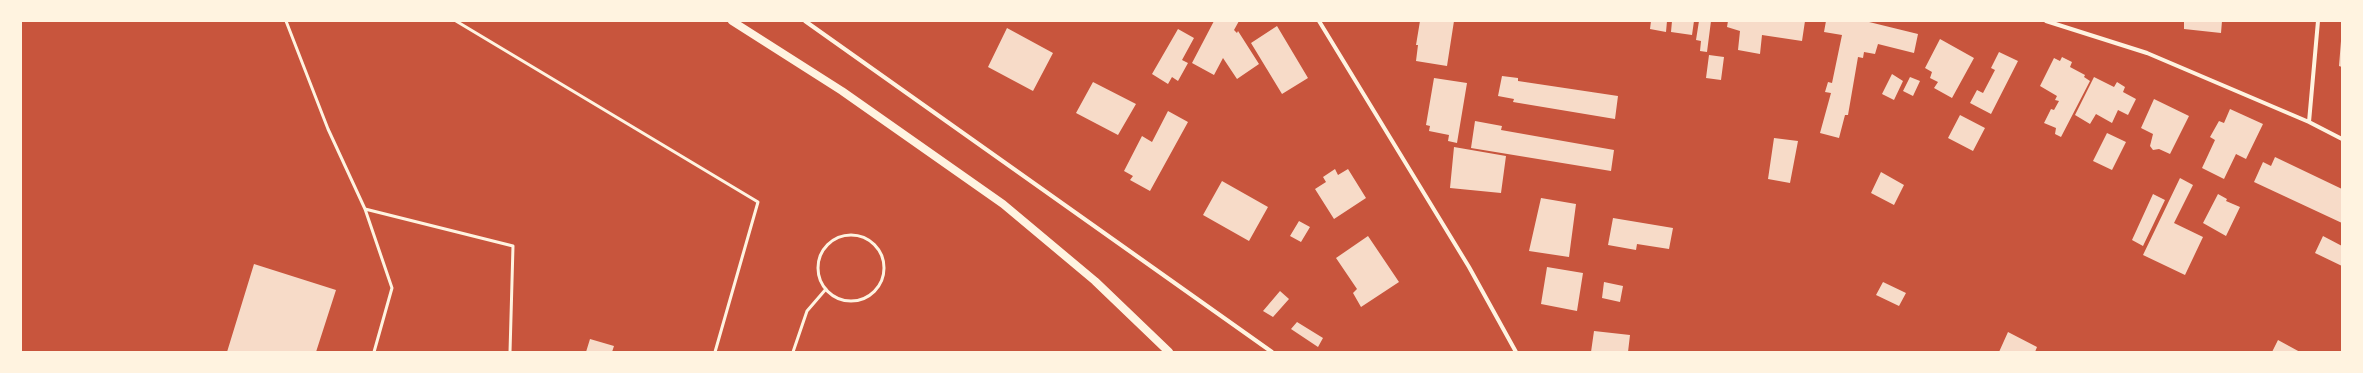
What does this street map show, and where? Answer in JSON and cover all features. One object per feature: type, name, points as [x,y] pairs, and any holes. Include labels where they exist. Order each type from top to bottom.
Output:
[{"type":"main road","points":[[732,21],[842,91],[1003,204],[1095,281],[1168,352]]},
{"type":"street","points":[[805,21],[1272,352]]},
{"type":"street","points":[[1319,21],[1469,267],[1516,352]]},
{"type":"street","points":[[2046,21],[2147,53],[2309,122],[2342,139]]},
{"type":"street","points":[[2309,122],[2318,21]]},
{"type":"lane","points":[[286,21],[328,129],[365,209],[392,288],[374,352]]},
{"type":"lane","points":[[456,21],[758,202],[715,352]]},
{"type":"lane","points":[[365,209],[513,246],[510,352]]},
{"type":"lane","points":[[851,234],[862,236],[871,241],[879,249],[884,259],[885,270],[882,281],[876,290],[867,297],[856,300],[845,300],[834,296],[826,289],[820,280],[819,258],[831,241],[851,234]]},
{"type":"lane","points":[[793,352],[807,311],[826,289]]},
{"type":"building","points":[[1214,21],[1239,21],[1234,30],[1237,33],[1238,31],[1259,64],[1237,79],[1223,58],[1214,75],[1192,63]]},
{"type":"building","points":[[1420,21],[1454,21],[1447,66],[1416,61],[1418,45],[1416,45]]},
{"type":"building","points":[[1651,21],[1667,21],[1666,32],[1650,29]]},
{"type":"building","points":[[1672,21],[1694,21],[1692,35],[1671,32]]},
{"type":"building","points":[[1699,21],[1711,21],[1707,52],[1700,51],[1701,41],[1696,40]]},
{"type":"building","points":[[1728,21],[1805,21],[1802,41],[1762,35],[1760,54],[1738,50],[1740,31],[1727,27]]},
{"type":"building","points":[[1826,21],[1865,21],[1918,34],[1914,53],[1878,44],[1875,54],[1864,52],[1863,58],[1858,57],[1848,115],[1845,115],[1839,138],[1820,133],[1831,93],[1825,92],[1828,82],[1832,83],[1842,35],[1824,32]]},
{"type":"building","points":[[2184,21],[2222,21],[2221,33],[2184,29]]},
{"type":"building","points":[[1277,26],[1308,78],[1282,94],[1251,43]]},
{"type":"building","points":[[1007,28],[1053,53],[1033,91],[988,67]]},
{"type":"building","points":[[1178,29],[1194,38],[1182,60],[1188,63],[1178,81],[1172,77],[1168,84],[1152,74]]},
{"type":"building","points":[[1940,39],[1974,58],[1952,98],[1934,88],[1938,82],[1930,78],[1932,72],[1925,68]]},
{"type":"building","points":[[2342,41],[2342,67],[2339,66]]},
{"type":"building","points":[[1999,52],[2018,61],[1991,114],[1970,103],[1977,90],[1983,93],[1995,70],[1991,68]]},
{"type":"building","points":[[1709,55],[1724,57],[1721,80],[1706,78]]},
{"type":"building","points":[[2062,57],[2072,62],[2070,67],[2085,75],[2084,77],[2090,81],[2061,137],[2055,134],[2056,128],[2044,123],[2051,109],[2054,110],[2059,101],[2055,100],[2057,96],[2040,86],[2054,58],[2060,61]]},
{"type":"building","points":[[1892,74],[1903,81],[1894,100],[1882,94]]},
{"type":"building","points":[[1502,76],[1518,78],[1518,81],[1618,96],[1615,119],[1513,102],[1514,99],[1498,96]]},
{"type":"building","points":[[1910,77],[1920,81],[1913,96],[1903,91]]},
{"type":"building","points":[[2094,77],[2114,87],[2117,82],[2125,87],[2123,92],[2136,99],[2128,115],[2118,110],[2112,123],[2096,114],[2090,124],[2075,115]]},
{"type":"building","points":[[1434,78],[1467,83],[1457,143],[1448,141],[1449,135],[1429,131],[1430,126],[1426,125]]},
{"type":"building","points":[[1093,82],[1136,104],[1118,135],[1076,113]]},
{"type":"building","points":[[2154,99],[2189,116],[2170,154],[2159,149],[2153,150],[2150,146],[2153,134],[2141,128]]},
{"type":"building","points":[[2230,109],[2263,124],[2246,159],[2236,154],[2224,179],[2202,168],[2215,140],[2210,137],[2219,121],[2224,123]]},
{"type":"building","points":[[1168,111],[1188,122],[1150,191],[1130,180],[1133,176],[1124,171],[1142,136],[1152,142]]},
{"type":"building","points":[[1960,115],[1985,128],[1973,151],[1948,138]]},
{"type":"building","points":[[1475,121],[1502,126],[1501,130],[1614,150],[1611,171],[1471,148]]},
{"type":"building","points":[[2107,133],[2126,142],[2112,170],[2093,161]]},
{"type":"building","points":[[1774,138],[1798,141],[1790,183],[1768,179]]},
{"type":"building","points":[[1454,147],[1506,156],[1501,193],[1450,188]]},
{"type":"building","points":[[2275,157],[2342,189],[2342,223],[2254,182],[2263,162],[2271,166]]},
{"type":"building","points":[[1335,169],[1338,175],[1348,169],[1366,198],[1334,219],[1315,189],[1326,182],[1323,177]]},
{"type":"building","points":[[1881,172],[1904,185],[1894,205],[1871,193]]},
{"type":"building","points":[[2180,178],[2193,185],[2174,223],[2203,237],[2185,275],[2143,255]]},
{"type":"building","points":[[1222,181],[1268,207],[1249,241],[1203,215]]},
{"type":"building","points":[[2153,194],[2165,200],[2143,246],[2132,240]]},
{"type":"building","points":[[2218,194],[2227,199],[2226,201],[2240,207],[2226,236],[2203,223]]},
{"type":"building","points":[[1541,198],[1576,204],[1569,257],[1529,251]]},
{"type":"building","points":[[1613,218],[1673,228],[1669,249],[1637,244],[1636,250],[1608,245]]},
{"type":"building","points":[[1299,221],[1310,227],[1301,242],[1290,236]]},
{"type":"building","points":[[1368,236],[1399,282],[1361,307],[1353,293],[1357,289],[1336,258]]},
{"type":"building","points":[[2323,236],[2342,246],[2342,266],[2315,253]]},
{"type":"building","points":[[254,264],[336,290],[316,352],[227,352]]},
{"type":"building","points":[[1547,267],[1583,273],[1577,311],[1541,304]]},
{"type":"building","points":[[1604,282],[1623,286],[1620,302],[1602,298]]},
{"type":"building","points":[[1883,282],[1906,293],[1899,306],[1876,295]]},
{"type":"building","points":[[1280,291],[1289,299],[1273,317],[1263,311]]},
{"type":"building","points":[[1297,322],[1323,338],[1318,347],[1291,329]]},
{"type":"building","points":[[1594,331],[1630,335],[1628,352],[1591,352]]},
{"type":"building","points":[[2008,332],[2037,347],[2035,352],[1999,352]]},
{"type":"building","points":[[590,339],[614,346],[612,352],[586,352]]},
{"type":"building","points":[[2278,340],[2300,352],[2272,352]]}]
